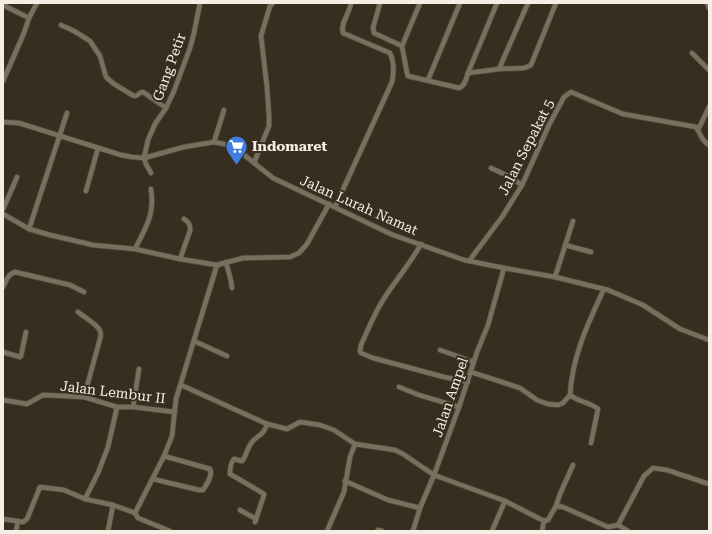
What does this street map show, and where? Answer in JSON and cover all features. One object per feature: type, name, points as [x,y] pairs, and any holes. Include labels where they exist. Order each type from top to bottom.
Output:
[{"type":"street","points":[[3,81],[29,18],[37,3]]},
{"type":"street","name":"Gang Petir","points":[[144,158],[151,132],[172,96],[190,48],[200,3]]},
{"type":"street","points":[[254,163],[269,126],[267,87],[260,36],[270,6],[273,3]]},
{"type":"street","points":[[335,207],[393,78],[392,59],[390,53],[343,33],[342,28],[351,3]]},
{"type":"street","points":[[380,3],[373,28],[374,33],[402,46]]},
{"type":"street","points":[[420,3],[402,46],[408,76],[459,88],[464,85],[497,3]]},
{"type":"street","points":[[428,80],[460,3]]},
{"type":"street","points":[[499,69],[528,3]]},
{"type":"street","points":[[468,73],[499,69],[524,68],[531,65],[556,3]]},
{"type":"street","points":[[707,3],[709,8]]},
{"type":"street","points":[[3,5],[29,18]]},
{"type":"street","points":[[61,25],[90,41],[100,56],[106,77],[114,84],[134,96],[143,92],[166,108]]},
{"type":"street","points":[[692,53],[709,70]]},
{"type":"street","name":"Jalan Sepakat 5","points":[[469,261],[502,217],[522,185],[564,97],[571,92],[623,114],[688,125],[696,127],[698,130]]},
{"type":"street","points":[[709,107],[698,130],[703,140],[709,145]]},
{"type":"street","points":[[214,142],[224,110]]},
{"type":"street","points":[[29,229],[67,113]]},
{"type":"street","name":"Jalan Lurah Namat","points":[[3,122],[19,123],[121,155],[132,157],[144,158],[184,147],[214,142],[233,146],[273,178],[393,235],[469,261],[555,277],[604,289],[643,305],[680,328],[709,340]]},
{"type":"street","points":[[86,191],[98,148]]},
{"type":"street","points":[[144,158],[150,173]]},
{"type":"street","points":[[491,168],[522,185]]},
{"type":"street","points":[[3,209],[17,177]]},
{"type":"street","points":[[135,249],[151,214],[151,189]]},
{"type":"street","points":[[3,214],[29,229],[50,235],[93,245],[135,249],[180,260],[217,265],[243,258],[290,256],[299,253],[307,244],[329,204]]},
{"type":"street","points":[[180,260],[191,227],[190,224],[184,219]]},
{"type":"street","points":[[555,277],[574,221]]},
{"type":"street","points":[[422,244],[414,258],[383,300],[361,345],[360,351],[361,353],[373,358],[431,374],[468,382]]},
{"type":"street","points":[[565,245],[591,252]]},
{"type":"street","points":[[226,262],[232,288]]},
{"type":"street","points":[[135,513],[153,479],[172,436],[176,399],[217,265]]},
{"type":"street","name":"Jalan Ampel","points":[[413,531],[420,508],[434,475],[488,325],[504,268]]},
{"type":"street","points":[[3,287],[8,276],[15,272],[70,285],[84,292]]},
{"type":"street","points":[[471,372],[520,388],[537,400],[548,404],[563,403],[570,395],[571,381],[578,350],[585,330],[604,289]]},
{"type":"street","points":[[78,312],[96,326],[100,330],[101,334],[84,397]]},
{"type":"street","points":[[3,352],[20,356],[22,355],[26,332]]},
{"type":"street","points":[[194,341],[227,356]]},
{"type":"street","points":[[440,350],[474,362]]},
{"type":"street","points":[[133,407],[139,369]]},
{"type":"street","points":[[181,385],[267,424],[287,429],[300,422],[320,424],[334,430],[355,444],[395,450],[434,475],[505,501],[544,520],[548,520],[556,506],[573,466]]},
{"type":"street","points":[[399,387],[419,395],[459,407]]},
{"type":"street","name":"Jalan Lembur II","points":[[3,400],[27,404],[43,395],[84,397],[117,407],[133,407],[175,412]]},
{"type":"street","points":[[570,395],[575,399],[595,406],[598,409],[591,443]]},
{"type":"street","points":[[85,499],[108,447],[117,407]]},
{"type":"street","points":[[240,510],[256,521],[264,494],[230,474],[231,462],[234,459],[243,460],[250,444],[263,434],[267,424]]},
{"type":"street","points":[[327,531],[344,492],[350,457],[355,444]]},
{"type":"street","points":[[153,479],[199,490],[203,490],[208,483],[212,474],[210,469],[164,456]]},
{"type":"street","points":[[556,506],[563,507],[607,529],[618,525],[644,476],[654,468],[667,470],[709,484]]},
{"type":"street","points":[[345,481],[388,500],[420,508]]},
{"type":"street","points":[[3,519],[23,522],[27,519],[40,487],[46,487],[64,490],[85,499],[112,505],[135,513],[138,518],[170,531]]},
{"type":"street","points":[[492,531],[505,501]]},
{"type":"street","points":[[108,531],[112,505]]},
{"type":"street","points":[[542,531],[544,520]]},
{"type":"street","points":[[16,531],[18,521]]},
{"type":"street","points":[[618,525],[628,531]]},
{"type":"place","name":"Indomaret","points":[[237,166]]}]
